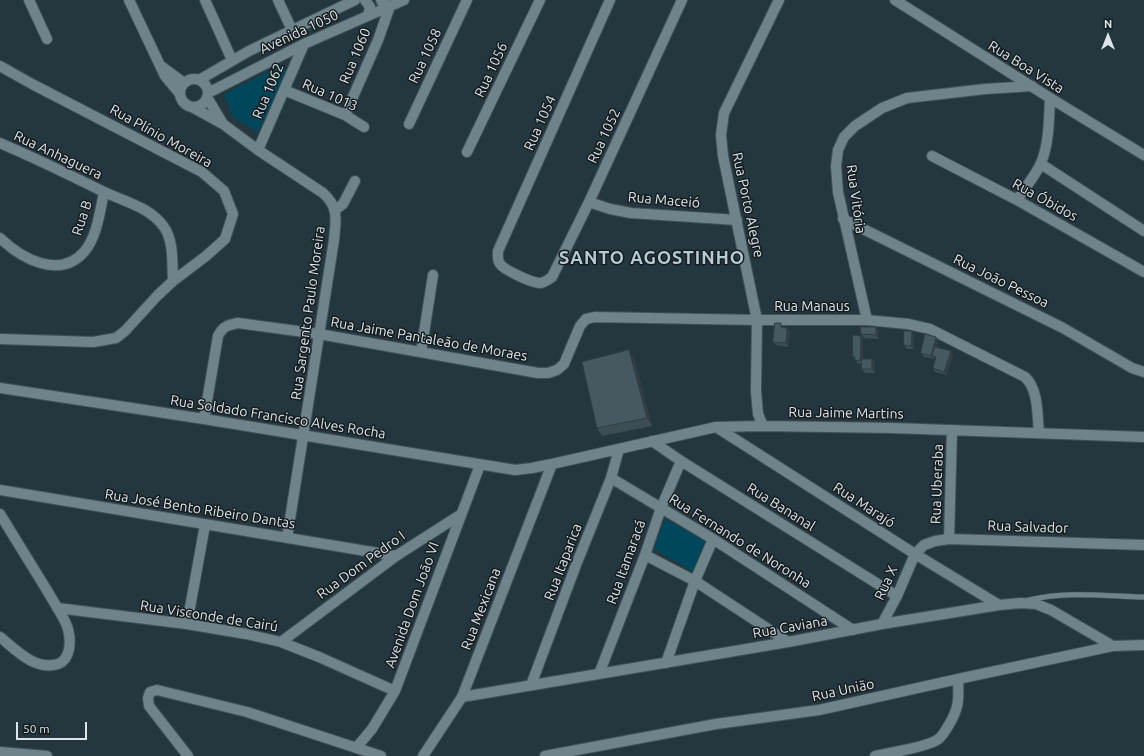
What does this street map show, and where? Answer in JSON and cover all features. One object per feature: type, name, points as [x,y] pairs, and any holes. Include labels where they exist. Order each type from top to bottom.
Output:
[{"type":"street","points":[[29,0],[47,39]]},
{"type":"street","points":[[129,0],[165,76],[180,94],[182,101],[192,107],[201,105],[207,95],[205,85],[199,80],[191,79],[184,83],[180,94]]},
{"type":"street","points":[[205,0],[232,60]]},
{"type":"street","points":[[278,0],[292,30]]},
{"type":"street","points":[[365,0],[370,7],[368,16]]},
{"type":"street","points":[[381,0],[390,6]]},
{"type":"street","name":"Avenida 1050","points":[[207,95],[304,44],[404,0]]},
{"type":"street","name":"Rua 1058","points":[[409,124],[467,0]]},
{"type":"street","name":"Rua 1056","points":[[467,152],[540,0]]},
{"type":"street","name":"Rua 1054","points":[[547,281],[541,283],[535,282],[505,268],[500,264],[498,259],[498,251],[610,0]]},
{"type":"street","name":"Rua 1052","points":[[547,281],[552,277],[589,202],[682,0]]},
{"type":"street","name":"Rua Porto Alegre","points":[[763,426],[758,414],[756,398],[757,320],[723,156],[721,136],[724,113],[779,0]]},
{"type":"street","name":"Rua Boa Vista","points":[[894,0],[1144,155]]},
{"type":"street","name":"Avenida 1050","points":[[199,80],[232,60],[350,1]]},
{"type":"street","name":"Rua 1060","points":[[345,115],[378,40],[390,6]]},
{"type":"street","name":"Rua 1062","points":[[258,150],[304,44]]},
{"type":"street","points":[[160,64],[184,83]]},
{"type":"street","name":"Rua Plínio Moreira","points":[[0,66],[202,172],[224,191],[232,214],[225,239],[206,256],[173,280],[125,331],[116,338],[93,342],[0,339]]},
{"type":"street","name":"Rua Vitória","points":[[867,320],[838,192],[836,166],[838,150],[844,137],[855,126],[882,108],[907,98],[985,89],[1032,86]]},
{"type":"street","name":"Rua 1013","points":[[284,90],[345,115],[364,127]]},
{"type":"street","name":"Rua Sargento Paulo Moreira","points":[[207,95],[223,124]]},
{"type":"street","points":[[1017,200],[1041,164],[1048,131],[1050,98]]},
{"type":"street","name":"Rua Sargento Paulo Moreira","points":[[192,107],[223,124],[258,150],[323,193],[329,199],[336,214],[334,240],[287,538]]},
{"type":"street","name":"Rua Anhaguera","points":[[0,143],[40,160],[104,192],[137,206],[156,217],[165,228],[170,239],[173,280]]},
{"type":"street","name":"Rua Óbidos","points":[[932,156],[1017,200],[1144,272]]},
{"type":"street","points":[[1041,164],[1141,227],[1144,231]]},
{"type":"street","points":[[335,210],[343,204],[355,181]]},
{"type":"street","name":"Rua B","points":[[0,238],[23,255],[41,264],[54,265],[68,263],[84,252],[94,233],[104,192]]},
{"type":"street","name":"Rua Maceió","points":[[589,202],[610,209],[631,213],[737,220]]},
{"type":"street","name":"Rua João Pessoa","points":[[843,219],[1063,328],[1132,368],[1144,372]]},
{"type":"street","points":[[421,352],[433,275]]},
{"type":"street","name":"Rua Manaus","points":[[557,370],[564,364],[580,326],[586,320],[595,317],[757,320],[867,320],[908,324],[930,329],[1025,377],[1031,382],[1034,390],[1039,433]]},
{"type":"street","name":"Rua Jaime Pantaleão de Moraes","points":[[204,419],[218,336],[222,328],[228,324],[238,323],[319,334],[538,373],[548,373],[557,370]]},
{"type":"street","name":"Rua Soldado Francisco Alves Rocha","points":[[0,388],[204,419],[515,470],[552,464]]},
{"type":"street","name":"Rua Jaime Martins","points":[[552,464],[716,427],[763,426],[893,428],[1144,437]]},
{"type":"street","name":"Rua Marajó","points":[[716,427],[998,605]]},
{"type":"street","name":"Rua Uberaba","points":[[949,539],[952,430]]},
{"type":"street","name":"Rua Bananal","points":[[652,441],[681,461],[896,596]]},
{"type":"street","name":"Rua Itaparica","points":[[531,685],[576,565],[611,478],[619,449]]},
{"type":"street","name":"Rua Itamaracá","points":[[599,674],[645,555],[660,508],[681,461]]},
{"type":"street","name":"Avenida Dom João VI","points":[[356,748],[372,729],[394,691],[417,635],[480,464]]},
{"type":"street","name":"Rua Mexicana","points":[[423,756],[462,697],[552,464]]},
{"type":"street","name":"Rua Fernando de Noronha","points":[[611,478],[713,539],[853,630]]},
{"type":"street","name":"Rua José Bento Ribeiro Dantas","points":[[0,490],[396,556]]},
{"type":"street","points":[[0,514],[68,628],[70,643],[68,655],[60,663],[48,666],[37,664],[26,658],[0,636]]},
{"type":"street","name":"Rua Dom Pedro I","points":[[281,642],[396,556],[460,515]]},
{"type":"street","points":[[188,624],[205,525]]},
{"type":"street","points":[[666,663],[695,581],[713,539]]},
{"type":"street","name":"Rua Salvador","points":[[915,554],[924,545],[934,540],[949,539],[1144,545]]},
{"type":"street","name":"Rua X","points":[[882,624],[915,554]]},
{"type":"street","points":[[645,555],[695,581],[788,642]]},
{"type":"street","name":"Rua Caviana","points":[[462,697],[788,642],[882,624],[998,605],[1021,603],[1036,604],[1051,610],[1113,646]]},
{"type":"street","name":"Rua Visconde de Cairú","points":[[57,608],[188,624],[246,634],[281,642],[319,657],[394,691]]},
{"type":"street","name":"Rua União","points":[[545,756],[716,724],[819,710],[1113,646],[1144,645]]},
{"type":"street","points":[[874,756],[929,744],[939,739],[957,712],[958,679]]},
{"type":"street","points":[[188,756],[149,706],[148,698],[150,692],[157,690],[247,712],[381,756]]},
{"type":"street","points":[[0,752],[47,756]]},
{"type":"lane","points":[[1021,603],[1046,596],[1065,595],[1144,597]]},
{"type":"shaded area","points":[[281,65],[289,71],[258,132],[233,117],[224,94]]},
{"type":"shaded area","points":[[665,519],[706,541],[694,572],[654,549]]},
{"type":"building","points":[[775,323],[781,323],[781,327],[787,328],[786,343],[773,342]]},
{"type":"building","points":[[861,327],[876,327],[876,335],[861,334]]},
{"type":"building","points":[[904,331],[912,331],[911,346],[904,345]]},
{"type":"building","points":[[925,334],[936,337],[931,356],[921,353]]},
{"type":"building","points":[[853,335],[861,336],[860,361],[855,360],[855,357],[853,356]]},
{"type":"building","points":[[935,347],[951,351],[944,372],[933,368],[936,357],[932,356]]},
{"type":"building","points":[[629,350],[647,418],[597,428],[582,362]]},
{"type":"building","points":[[862,359],[872,359],[872,369],[862,369]]},
{"type":"district","name":"SANTO AGOSTINHO","points":[[652,258]]}]
